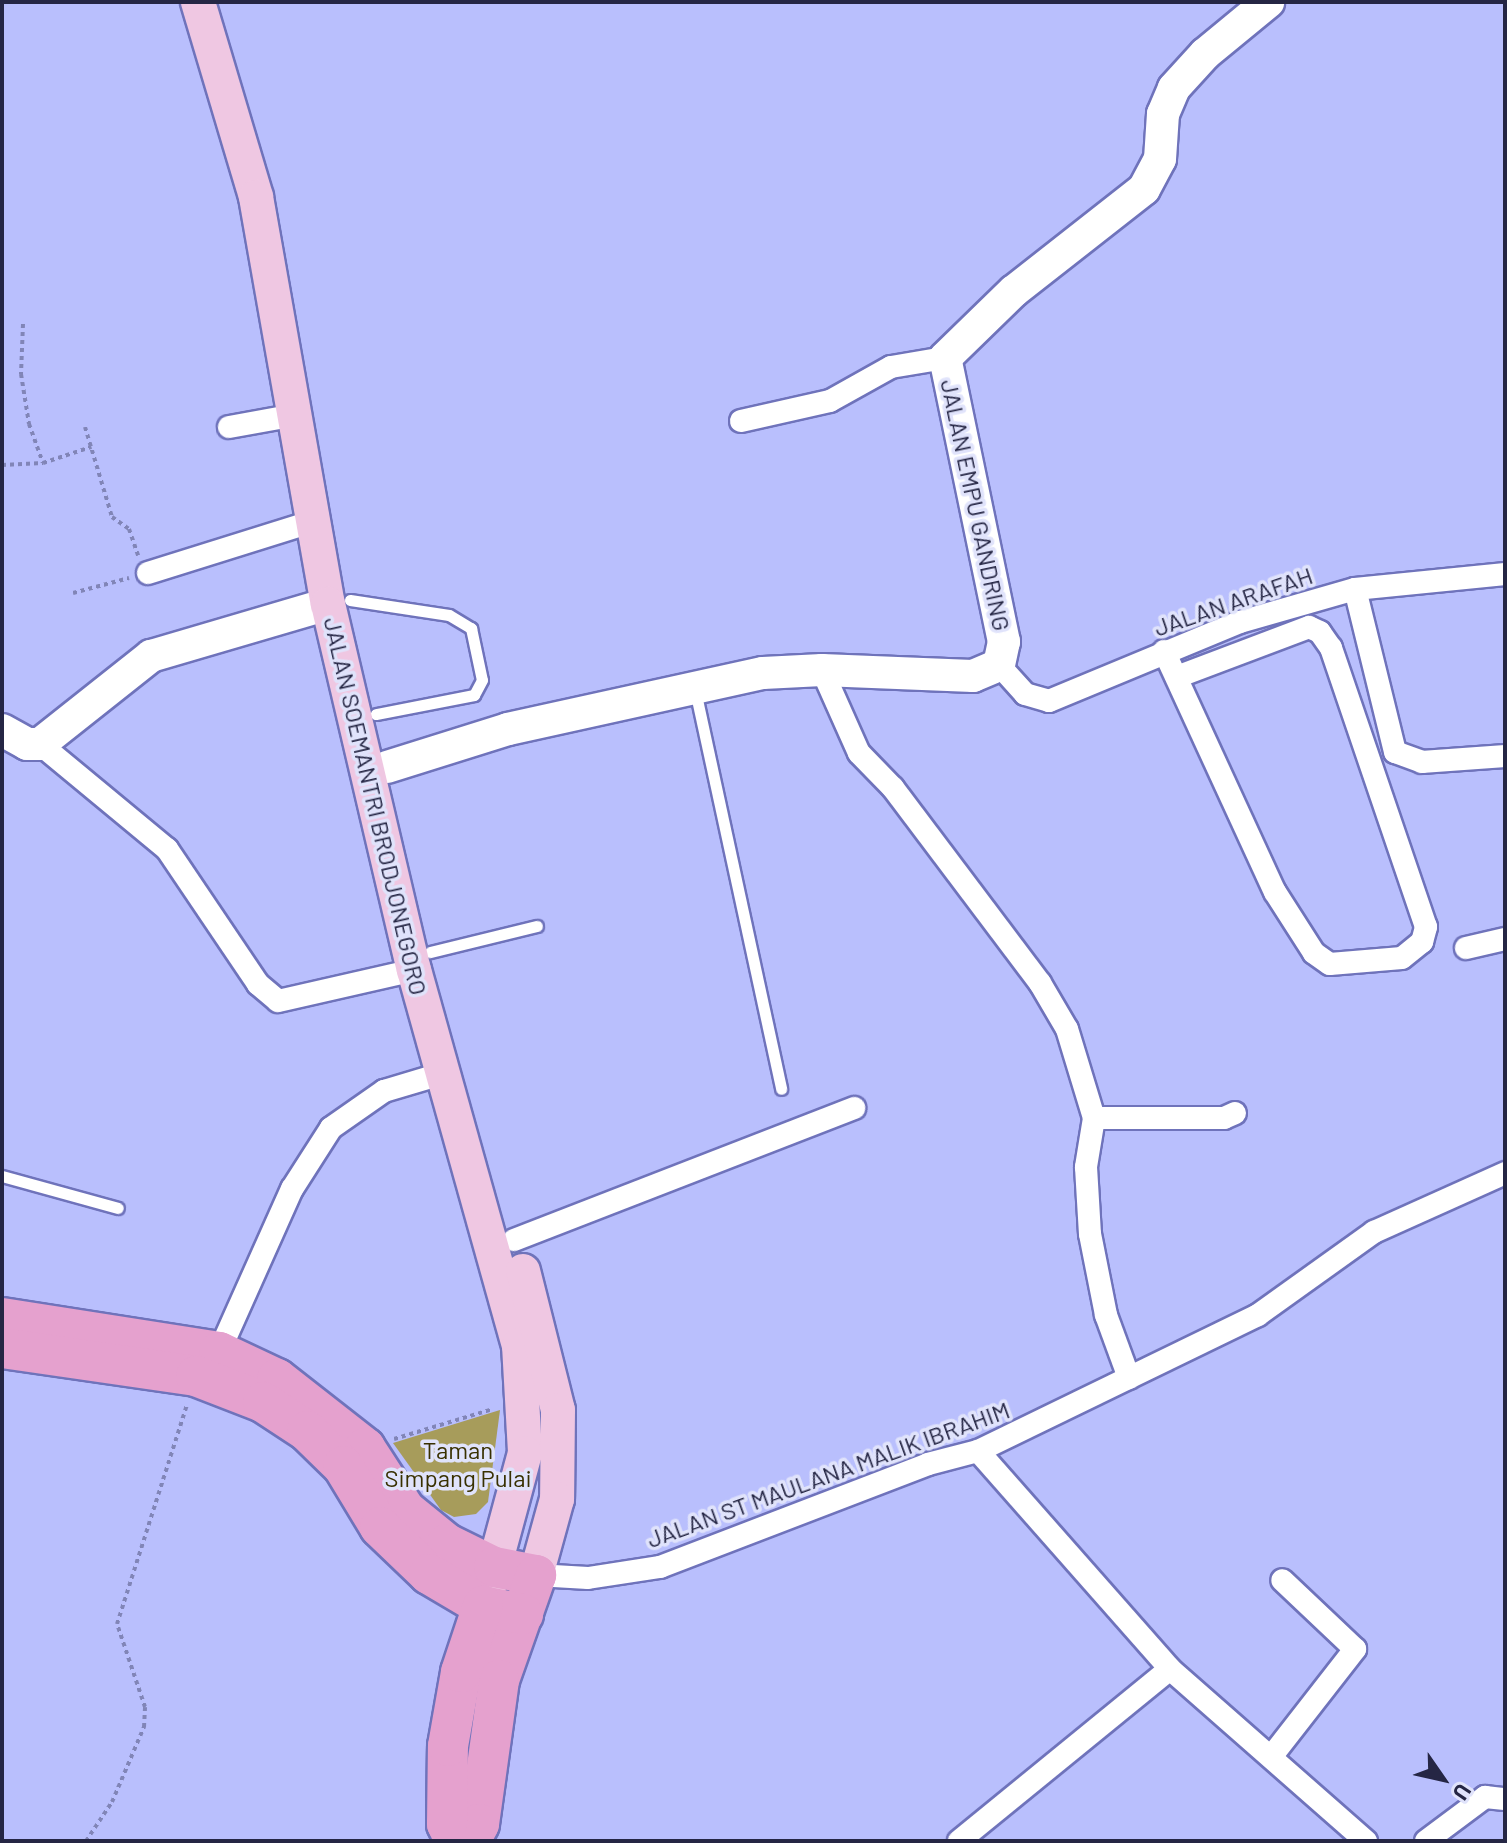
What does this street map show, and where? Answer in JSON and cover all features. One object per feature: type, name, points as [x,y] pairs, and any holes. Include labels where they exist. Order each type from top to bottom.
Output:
[{"type":"highway","points":[[2,1318],[277,1379],[365,1448],[405,1510],[447,1544],[494,1567],[536,1575],[499,1680],[479,1824],[470,1841]]},
{"type":"highway","points":[[2,1348],[208,1364],[307,1431],[343,1466],[380,1527],[429,1574],[483,1606],[523,1614]]},
{"type":"highway","points":[[455,1841],[447,1824],[448,1746],[461,1672],[483,1606]]},
{"type":"main road","name":"JALAN SOEMANTRI BRODJONEGORO","points":[[198,2],[256,197],[314,521],[376,714],[377,769]]},
{"type":"main road","points":[[221,2],[300,316],[339,602]]},
{"type":"main road","name":"JALAN SOEMANTRI BRODJONEGORO","points":[[339,602],[422,961],[441,1074],[495,1242],[519,1345],[526,1399],[523,1466],[483,1606]]},
{"type":"main road","name":"JALAN SOEMANTRI BRODJONEGORO","points":[[422,961],[547,1349],[558,1410],[557,1499],[536,1575]]},
{"type":"street","name":"JALAN EMPU GANDRING","points":[[377,769],[508,729],[694,686],[822,670],[973,676],[999,665],[1004,642],[945,358],[1014,291],[1144,189],[1160,159],[1163,114],[1174,88],[1205,54],[1268,2]]},
{"type":"street","points":[[741,421],[830,401],[891,367],[945,358]]},
{"type":"street","points":[[229,427],[295,415]]},
{"type":"street","points":[[148,573],[314,521]]},
{"type":"street","name":"JALAN ARAFAH","points":[[999,665],[1025,694],[1049,701],[1240,622],[1355,589],[1505,574]]},
{"type":"street","points":[[1355,589],[1395,752],[1422,762],[1505,756]]},
{"type":"street","points":[[2,730],[27,744],[40,744],[151,656],[339,602]]},
{"type":"street","points":[[1164,651],[1179,676],[1275,892],[1314,953],[1330,964],[1402,958],[1422,942],[1426,927],[1331,648],[1320,632],[1309,627],[1179,676]]},
{"type":"street","points":[[822,670],[859,753],[893,788],[1040,983],[1067,1029],[1094,1118],[1086,1167],[1090,1234],[1106,1315],[1129,1378]]},
{"type":"street","points":[[40,744],[167,849],[258,984],[278,1001],[422,961]]},
{"type":"street","points":[[1466,948],[1505,939]]},
{"type":"street","points":[[208,1364],[292,1189],[331,1128],[384,1091],[441,1074]]},
{"type":"street","points":[[514,1240],[854,1108]]},
{"type":"street","points":[[1094,1118],[1224,1118],[1235,1113]]},
{"type":"street","name":"JALAN ST MAULANA MALIK IBRAHIM","points":[[536,1575],[588,1578],[660,1567],[928,1464],[978,1451],[1258,1315],[1374,1232],[1505,1173]]},
{"type":"street","points":[[978,1451],[1170,1669],[1366,1841]]},
{"type":"street","points":[[1271,1757],[1355,1649],[1282,1580]]},
{"type":"street","points":[[959,1841],[1170,1669]]},
{"type":"street","points":[[1426,1841],[1485,1797],[1505,1799]]},
{"type":"lane","points":[[339,602],[449,615],[471,628],[482,680],[474,695],[376,714]]},
{"type":"lane","points":[[694,686],[781,1089]]},
{"type":"lane","points":[[422,961],[537,926]]},
{"type":"lane","points":[[2,1176],[118,1208]]},
{"type":"path","points":[[23,324],[21,374],[29,424],[43,463]]},
{"type":"path","points":[[73,593],[148,573],[129,529],[112,517],[85,427]]},
{"type":"path","points":[[2,465],[43,463],[91,447]]},
{"type":"path","points":[[86,1841],[112,1802],[144,1727],[145,1707],[117,1624],[208,1364]]},
{"type":"path","points":[[365,1448],[526,1399]]},
{"type":"green space","name":"Taman Simpang Pulai","points":[[500,1410],[488,1502],[476,1514],[454,1517],[441,1510],[393,1443]]}]
